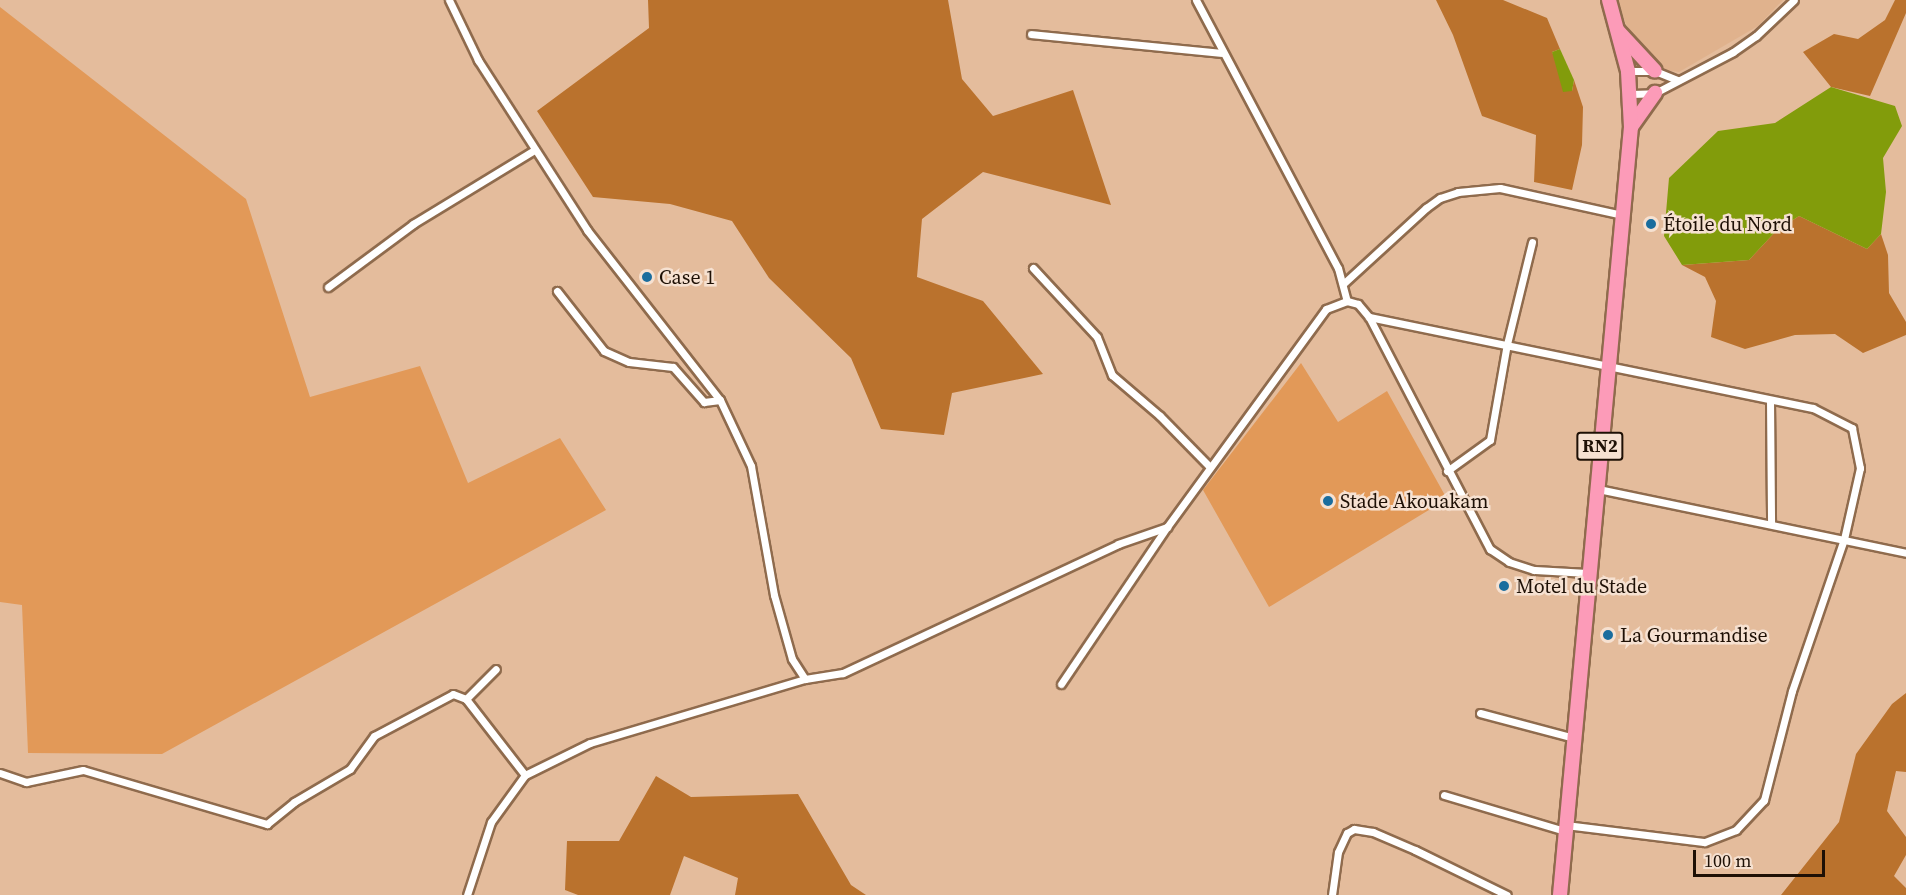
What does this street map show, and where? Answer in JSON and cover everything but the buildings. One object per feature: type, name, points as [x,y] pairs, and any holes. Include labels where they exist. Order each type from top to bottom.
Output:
[{"type":"highway","name":"RN2","points":[[1560,895],[1631,127],[1628,71],[1609,0]]},
{"type":"highway","points":[[1618,31],[1655,71]]},
{"type":"highway","points":[[1631,127],[1655,93]]},
{"type":"street","points":[[448,0],[478,60],[587,230],[720,400],[751,466],[774,595],[792,659],[805,679]]},
{"type":"street","points":[[1196,0],[1221,53],[1343,284],[1347,301]]},
{"type":"street","points":[[1631,94],[1655,93],[1740,47],[1794,0]]},
{"type":"street","points":[[1031,34],[1221,53]]},
{"type":"street","points":[[1628,71],[1655,71],[1677,80]]},
{"type":"street","points":[[328,287],[404,231],[534,150]]},
{"type":"street","points":[[1343,284],[1426,208],[1440,198],[1458,192],[1500,188],[1623,215]]},
{"type":"street","points":[[1448,471],[1490,441],[1507,344],[1532,242]]},
{"type":"street","points":[[1033,268],[1097,337],[1112,375],[1160,416],[1210,467]]},
{"type":"street","points":[[557,291],[604,351],[629,362],[673,367],[704,402],[720,400]]},
{"type":"street","points":[[1061,684],[1167,527],[1326,309],[1347,301],[1358,304],[1369,317],[1490,549],[1509,562],[1534,570],[1588,573]]},
{"type":"street","points":[[1369,317],[1813,408],[1852,428],[1860,468],[1844,539],[1792,691],[1764,800],[1736,830],[1704,842],[1565,828],[1444,795]]},
{"type":"street","points":[[1770,400],[1771,524]]},
{"type":"street","points":[[1598,489],[1906,553]]},
{"type":"street","points":[[466,895],[491,822],[525,775],[590,743],[805,679],[843,673],[1118,544],[1167,527]]},
{"type":"street","points":[[466,699],[496,669]]},
{"type":"street","points":[[0,773],[26,782],[83,771],[267,824],[294,802],[350,769],[374,736],[453,694],[466,699],[525,775]]},
{"type":"street","points":[[1480,713],[1574,738]]},
{"type":"street","points":[[1332,895],[1338,852],[1347,833],[1354,829],[1373,832],[1436,859],[1508,895]]},
{"type":"shaded area","points":[[648,0],[948,0],[962,79],[993,116],[1073,90],[1111,205],[983,172],[922,219],[917,277],[983,301],[1043,374],[952,393],[944,435],[881,429],[851,358],[769,278],[732,221],[670,204],[593,197],[537,111],[649,28]]},
{"type":"shaded area","points":[[1436,0],[1503,0],[1547,18],[1560,49],[1552,52],[1572,91],[1574,80],[1583,107],[1582,145],[1572,190],[1534,182],[1536,135],[1482,116],[1453,35]]},
{"type":"shaded area","points":[[1617,0],[1783,0],[1758,26],[1679,72],[1665,70],[1645,52],[1626,24]]},
{"type":"shaded area","points":[[1895,0],[1906,0],[1906,13],[1870,96],[1831,87],[1803,52],[1834,34],[1858,39],[1885,20]]},
{"type":"shaded area","points":[[0,7],[246,199],[310,397],[420,366],[468,483],[560,438],[606,510],[162,754],[28,753],[22,605],[0,602]]},
{"type":"shaded area","points":[[1560,49],[1574,80],[1572,91],[1563,92],[1552,52]]},
{"type":"shaded area","points":[[1831,87],[1895,106],[1902,126],[1883,158],[1886,192],[1881,234],[1867,249],[1799,216],[1776,231],[1749,260],[1682,265],[1664,236],[1669,178],[1718,131],[1775,123]]},
{"type":"shaded area","points":[[1799,216],[1867,249],[1881,234],[1888,255],[1889,293],[1906,322],[1906,335],[1863,353],[1835,334],[1795,335],[1745,349],[1711,337],[1716,301],[1705,277],[1682,265],[1749,260],[1776,231]]},
{"type":"shaded area","name":"Stade Akouakam","points":[[1301,363],[1338,422],[1387,391],[1447,499],[1269,607],[1203,490]]},
{"type":"shaded area","points":[[1906,693],[1906,772],[1896,771],[1887,811],[1906,837],[1906,855],[1894,876],[1906,888],[1906,895],[1781,895],[1839,822],[1856,754],[1892,704]]},
{"type":"shaded area","points":[[656,776],[691,797],[798,794],[851,885],[866,895],[735,895],[738,878],[684,856],[670,895],[578,895],[565,890],[567,841],[619,841]]},
{"type":"place","name":"Étoile du Nord","points":[[1651,224]]},
{"type":"place","name":"Case 1","points":[[647,277]]},
{"type":"place","name":"Stade Akouakam","points":[[1328,501]]},
{"type":"place","name":"Motel du Stade","points":[[1504,586]]},
{"type":"place","name":"La Gourmandise","points":[[1608,635]]}]
